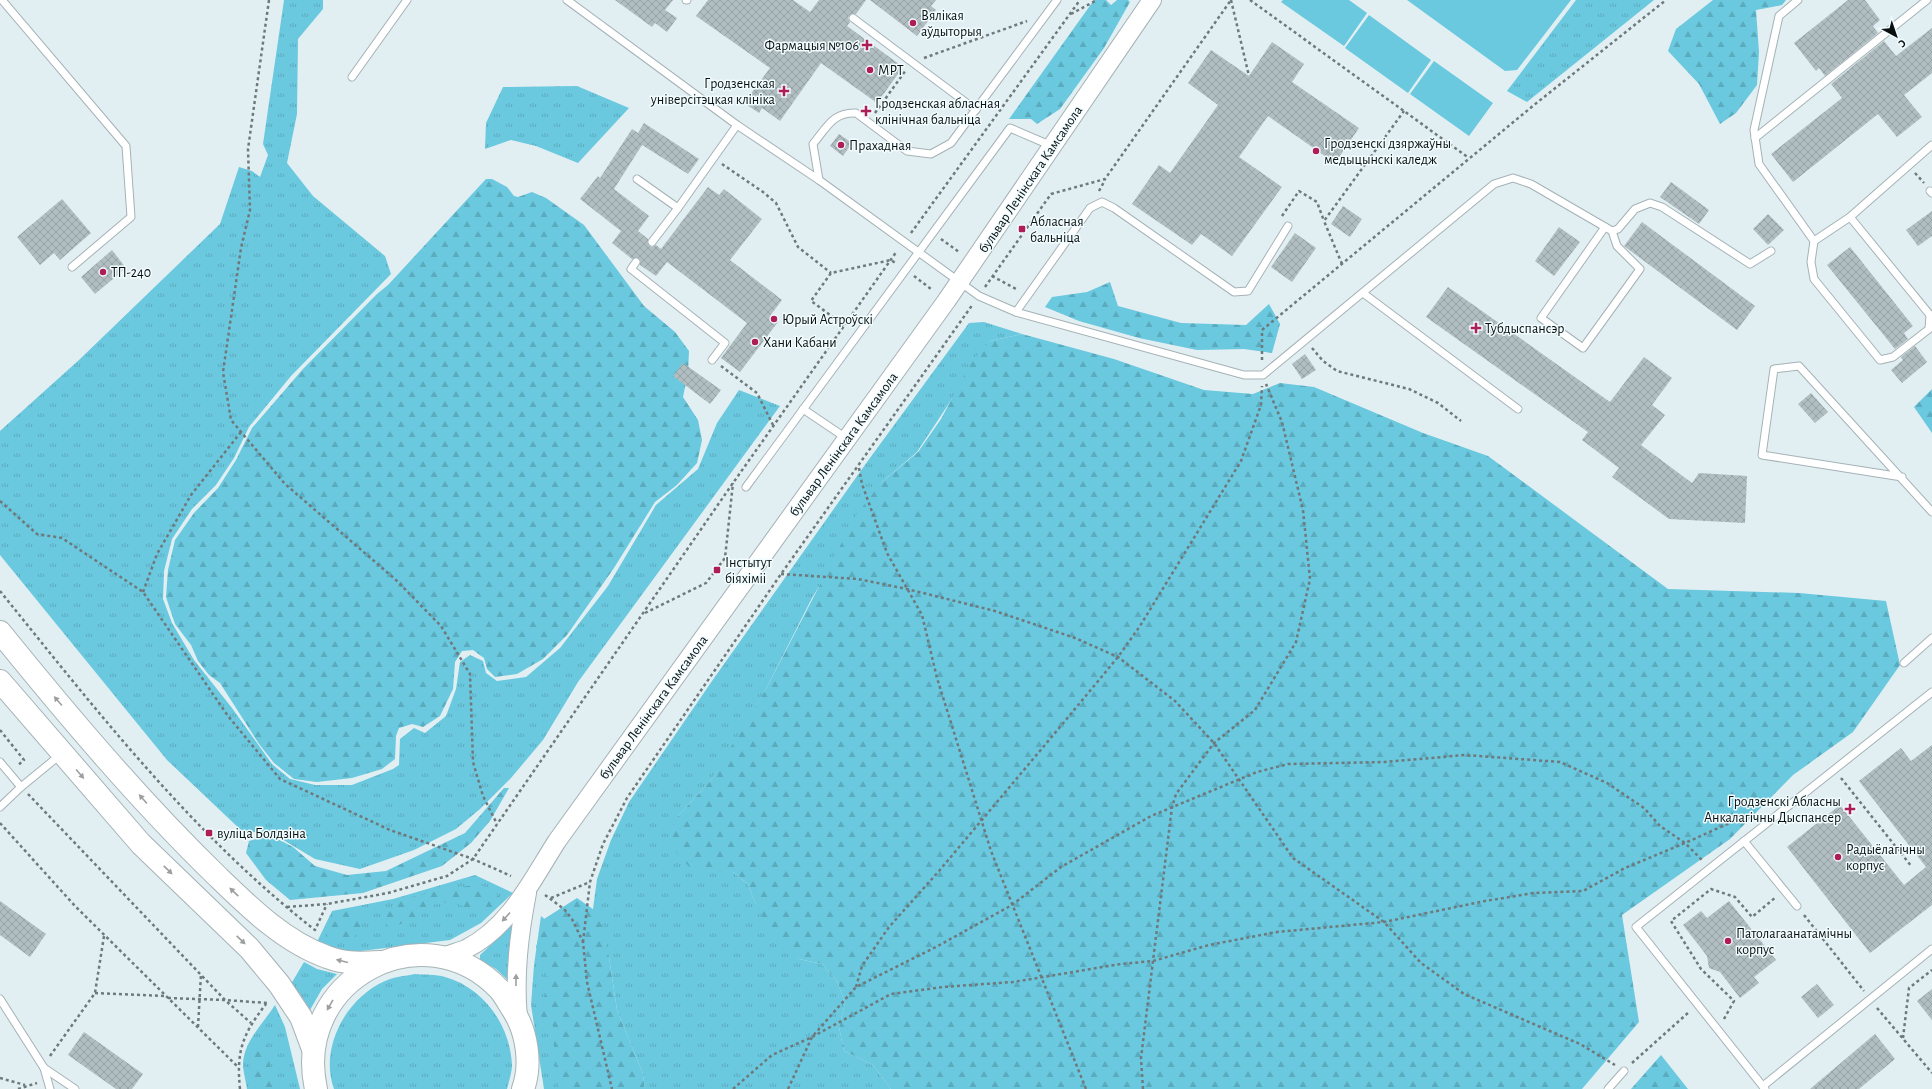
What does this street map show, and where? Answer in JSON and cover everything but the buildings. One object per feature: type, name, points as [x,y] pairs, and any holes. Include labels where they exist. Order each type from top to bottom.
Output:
[{"type":"main road","points":[[0,632],[158,817],[257,914],[282,933],[326,957],[347,963],[380,962],[411,955],[443,957],[474,969],[500,991],[518,1019],[525,1039],[528,1061],[523,1089]]},
{"type":"main road","points":[[0,681],[141,844],[249,948],[279,984],[301,1017],[313,1049]]},
{"type":"main road","points":[[316,1089],[313,1073],[313,1049],[321,1021],[335,996],[356,976],[380,962]]},
{"type":"street","name":"бульвар Ленінскага Камсамола","points":[[443,957],[466,948],[490,933],[508,916],[557,841],[959,282],[1152,0]]},
{"type":"street","name":"бульвар Ленінскага Камсамола","points":[[518,1019],[516,964],[519,935],[529,885]]},
{"type":"lane","points":[[2,0],[126,146],[131,217],[72,267]]},
{"type":"lane","points":[[352,77],[407,0]]},
{"type":"lane","points":[[567,0],[737,125],[819,180],[979,296],[1016,312],[1244,375],[1262,375],[1494,184],[1513,178],[1531,184],[1612,231],[1617,246],[1640,269],[1583,348],[1541,318],[1605,227]]},
{"type":"lane","points":[[819,180],[813,144],[834,118],[846,113],[856,113],[907,151],[930,154],[951,143],[1057,0]]},
{"type":"lane","points":[[1798,0],[1778,16],[1754,130],[1759,164],[1814,241],[1811,262],[1814,279],[1880,360],[1893,357],[1929,329],[1931,315],[1850,217]]},
{"type":"lane","points":[[1755,138],[1927,0]]},
{"type":"lane","points":[[853,18],[976,110]]},
{"type":"lane","points":[[652,242],[737,125]]},
{"type":"lane","points":[[746,488],[1010,128],[1053,146]]},
{"type":"lane","points":[[1814,241],[1850,217],[1932,145]]},
{"type":"lane","points":[[637,180],[678,208]]},
{"type":"lane","points":[[1016,312],[1090,208],[1102,202],[1114,208],[1234,292],[1248,292],[1288,226]]},
{"type":"lane","points":[[1612,231],[1618,229],[1635,209],[1650,203],[1662,207],[1750,264],[1771,251]]},
{"type":"lane","points":[[636,262],[631,269],[725,343],[712,360]]},
{"type":"lane","points":[[1363,293],[1518,409]]},
{"type":"lane","points":[[1902,477],[1762,455],[1774,369],[1799,366],[1902,477],[1932,512]]},
{"type":"lane","points":[[803,409],[847,439]]},
{"type":"lane","points":[[1904,663],[1932,638]]},
{"type":"lane","points":[[1932,692],[1636,927],[1764,1087],[1932,949]]},
{"type":"lane","points":[[0,807],[21,787],[62,754]]},
{"type":"lane","points":[[0,762],[21,787]]},
{"type":"lane","points":[[1744,841],[1796,906]]},
{"type":"lane","points":[[0,999],[43,1067],[50,1089]]},
{"type":"lane","points":[[43,1067],[75,1089]]},
{"type":"lane","points":[[1608,1089],[1624,1071]]},
{"type":"path","points":[[269,0],[248,149],[250,210],[241,248],[223,372],[231,420],[285,484],[396,580],[441,626],[470,674],[473,762],[483,796],[497,824]]},
{"type":"path","points":[[287,907],[327,904],[388,893],[447,876],[473,859],[844,325],[1080,0]]},
{"type":"path","points":[[1069,14],[1097,0]]},
{"type":"path","points":[[1231,0],[1249,76]]},
{"type":"path","points":[[612,1089],[586,982],[583,942],[590,882],[604,844],[627,798],[781,574],[859,467],[1051,194],[1105,179],[1231,0]]},
{"type":"path","points":[[1250,0],[1469,158]]},
{"type":"path","points":[[856,987],[862,966],[889,927],[939,871],[1118,656],[1140,626],[1241,461],[1261,405],[1262,330],[1469,158],[1666,0]]},
{"type":"path","points":[[912,62],[1030,20]]},
{"type":"path","points":[[876,111],[900,78]]},
{"type":"path","points":[[1324,221],[1404,111]]},
{"type":"path","points":[[714,158],[763,192],[776,203],[798,247],[831,273]]},
{"type":"path","points":[[1909,165],[1931,192]]},
{"type":"path","points":[[1288,226],[1278,221],[1299,191],[1317,202],[1342,264]]},
{"type":"path","points":[[844,325],[811,301],[831,273],[891,260]]},
{"type":"path","points":[[992,276],[1028,295]]},
{"type":"path","points":[[1306,340],[1323,361],[1337,371],[1410,389],[1438,402],[1461,421]]},
{"type":"path","points":[[712,360],[757,393],[774,425]]},
{"type":"path","points":[[1143,1089],[1141,1058],[1172,807],[1176,794],[1214,743],[1255,710],[1296,642],[1310,579],[1301,502],[1282,422],[1262,375]]},
{"type":"path","points":[[143,592],[157,554],[191,495],[241,432]]},
{"type":"path","points":[[859,467],[862,484],[887,553],[922,615],[937,678],[991,851],[1086,1089]]},
{"type":"path","points":[[644,613],[706,583],[725,558],[733,483]]},
{"type":"path","points":[[0,501],[37,534],[62,538],[143,592],[228,716],[280,779],[390,830],[473,859],[511,876]]},
{"type":"path","points":[[781,574],[858,579],[907,588],[995,611],[1075,638],[1118,656],[1175,701],[1214,743],[1293,858],[1384,922],[1421,963],[1464,994],[1580,1044],[1624,1071],[1697,1005]]},
{"type":"path","points":[[0,591],[55,659],[171,793],[255,881],[314,930],[327,904]]},
{"type":"path","points":[[0,730],[24,760],[9,773]]},
{"type":"path","points":[[788,1089],[812,1037],[856,987],[936,947],[1012,905],[1061,867],[1151,816],[1257,772],[1288,764],[1386,762],[1465,755],[1560,762],[1613,787],[1644,808],[1660,826],[1686,843],[1711,868]]},
{"type":"path","points":[[1835,770],[1912,867]]},
{"type":"path","points":[[21,787],[201,973],[225,1000],[251,1024]]},
{"type":"path","points":[[733,1089],[772,1055],[812,1037],[891,994],[943,987],[1013,982],[1122,964],[1153,962],[1209,945],[1277,932],[1384,922],[1485,900],[1534,892],[1583,891],[1625,868],[1734,821],[1785,809]]},
{"type":"path","points":[[0,823],[104,936],[238,1067]]},
{"type":"path","points":[[551,898],[590,882]]},
{"type":"path","points":[[1724,1024],[1723,1017],[1734,1001],[1701,969],[1671,921],[1711,889],[1734,897],[1752,917],[1784,891]]},
{"type":"path","points":[[545,895],[564,909],[572,919],[583,942]]},
{"type":"path","points":[[1796,906],[1870,999],[1932,1073]]},
{"type":"path","points":[[43,1067],[95,993],[104,936]]},
{"type":"path","points":[[1903,1039],[1910,988],[1932,970]]},
{"type":"path","points":[[198,1028],[201,973]]},
{"type":"path","points":[[1858,996],[1864,991]]},
{"type":"path","points":[[95,993],[267,1003],[251,1024],[242,1045],[238,1067],[240,1089]]},
{"type":"path","points":[[0,1078],[25,1085]]},
{"type":"path","points":[[18,1089],[25,1085],[48,1081]]},
{"type":"green space","points":[[284,0],[323,0],[323,9],[298,39],[297,114],[287,163],[313,196],[385,256],[391,274],[291,376],[249,427],[234,458],[216,485],[192,509],[172,539],[164,571],[163,599],[172,623],[194,660],[232,708],[272,764],[290,779],[315,785],[352,785],[393,769],[399,765],[400,739],[414,728],[425,733],[446,716],[456,689],[460,662],[470,655],[483,661],[486,673],[497,681],[526,677],[560,648],[608,586],[656,505],[698,469],[717,423],[739,390],[780,406],[578,682],[543,740],[511,778],[480,809],[456,829],[414,850],[360,869],[315,859],[270,832],[243,832],[167,760],[0,555],[0,431],[79,360],[220,224],[239,167],[252,171],[260,177],[268,155],[263,144]]},
{"type":"green space","points":[[1094,0],[1106,0],[1111,5],[1117,0],[1128,0],[1130,2],[1104,48],[1060,109],[1037,124],[1031,119],[1009,119]]},
{"type":"green space","points":[[1283,0],[1349,0],[1367,13],[1344,46],[1281,2]]},
{"type":"green space","points":[[1407,0],[1571,0],[1517,70],[1505,71]]},
{"type":"green space","points":[[1576,0],[1654,0],[1527,102],[1507,91]]},
{"type":"green space","points":[[1713,0],[1786,0],[1782,5],[1756,10],[1759,52],[1757,85],[1736,113],[1720,124],[1699,84],[1668,51],[1676,29]]},
{"type":"green space","points":[[1369,15],[1431,60],[1408,93],[1345,48]]},
{"type":"green space","points":[[1434,61],[1493,103],[1469,136],[1410,94]]},
{"type":"green space","points":[[577,86],[629,108],[578,163],[536,146],[511,140],[485,149],[486,123],[503,87]]},
{"type":"green space","points":[[486,179],[492,179],[507,187],[514,196],[518,197],[532,192],[546,198],[584,225],[644,306],[675,332],[689,351],[688,373],[683,397],[698,420],[702,440],[697,463],[677,485],[655,502],[614,568],[567,635],[543,659],[517,674],[495,677],[487,669],[484,658],[473,650],[462,651],[455,662],[453,689],[440,716],[423,727],[412,724],[399,728],[396,736],[395,759],[382,769],[352,778],[317,782],[294,779],[274,763],[259,744],[220,683],[209,675],[198,661],[191,645],[175,624],[166,597],[168,570],[175,540],[194,513],[218,488],[236,460],[252,428],[303,369],[377,294],[388,285]]},
{"type":"green space","points":[[1110,282],[1118,306],[1181,323],[1246,325],[1269,304],[1280,324],[1272,353],[1244,349],[1197,350],[1139,338],[1079,321],[1045,307],[1052,297],[1087,292]]},
{"type":"green space","points":[[984,322],[1022,334],[990,341],[917,452],[882,482],[812,598],[766,689],[734,744],[711,780],[678,816],[708,872],[733,872],[748,884],[755,903],[799,959],[822,964],[837,981],[845,1003],[839,1027],[844,1051],[873,1065],[891,1089],[645,1089],[643,1074],[617,1010],[609,957],[593,909],[597,879],[611,840],[629,802],[712,681],[867,462],[969,323]]},
{"type":"green space","points":[[1022,334],[1114,359],[1204,390],[1253,394],[1280,383],[1314,387],[1423,433],[1488,456],[1668,589],[1799,593],[1886,601],[1900,665],[1853,732],[1793,775],[1730,839],[1622,915],[1639,1022],[1582,1089],[891,1089],[873,1065],[844,1051],[839,1027],[845,1003],[837,981],[822,964],[799,959],[770,931],[755,903],[748,884],[733,872],[693,871],[674,850],[668,838],[678,816],[711,780],[766,689],[856,515],[882,482],[918,452],[941,419],[971,363],[990,341]]},
{"type":"green space","points":[[1932,389],[1932,433],[1914,407]]},
{"type":"green space","points":[[504,788],[509,788],[490,821],[471,843],[442,866],[363,893],[290,900],[266,880],[246,853],[249,841],[270,835],[293,847],[315,866],[347,875],[386,871],[465,833]]},
{"type":"green space","points":[[475,875],[513,893],[481,923],[450,940],[361,951],[337,951],[317,942],[332,911],[393,899]]},
{"type":"green space","points":[[479,885],[493,889],[500,898],[487,913],[469,909],[452,901],[427,906],[414,918],[389,929],[385,911],[403,899],[456,887]]},
{"type":"green space","points":[[577,898],[600,914],[609,957],[617,1010],[643,1074],[645,1089],[559,1089],[555,1064],[553,1026],[532,1009],[552,988],[536,947],[544,919]]},
{"type":"green space","points":[[346,911],[360,913],[361,928],[354,937],[328,940],[328,930],[330,926]]},
{"type":"green space","points":[[541,916],[570,941],[601,1089],[544,1089],[531,1005],[534,965]]},
{"type":"green space","points":[[511,926],[517,927],[510,982],[496,969],[480,960],[480,955]]},
{"type":"green space","points":[[304,962],[317,969],[337,974],[322,989],[310,1010],[300,994],[291,984]]},
{"type":"green space","points":[[415,974],[441,976],[459,982],[483,999],[492,1010],[500,1022],[510,1050],[512,1068],[507,1089],[334,1089],[330,1073],[330,1057],[333,1041],[339,1026],[348,1012],[358,999],[371,989],[388,980]]},
{"type":"green space","points":[[275,1005],[285,1027],[300,1089],[247,1089],[243,1067],[246,1050],[254,1034]]},
{"type":"green space","points":[[267,1041],[273,1089],[252,1089],[249,1063],[252,1042]]},
{"type":"green space","points":[[1661,1055],[1688,1089],[1631,1089]]},
{"type":"place","name":"Вялікая аўдыторыя","points":[[913,23]]},
{"type":"place","name":"Фармацыя №106","points":[[867,45]]},
{"type":"place","name":"МРТ","points":[[870,70]]},
{"type":"place","name":"Гродзенская універсітэцкая клініка","points":[[784,91]]},
{"type":"place","name":"Гродзенская абласная клінічная бальніца","points":[[866,111]]},
{"type":"place","name":"Прахадная","points":[[841,145]]},
{"type":"place","name":"Гродзенскі дзяржаўны медыцынскі каледж","points":[[1316,151]]},
{"type":"place","name":"Абласная бальніца","points":[[1022,229]]},
{"type":"place","name":"ТП-240","points":[[103,272]]},
{"type":"place","name":"Юрый Астроўскі","points":[[774,319]]},
{"type":"place","name":"Тубдыспансэр","points":[[1476,328]]},
{"type":"place","name":"Хани Кабани","points":[[755,342]]},
{"type":"place","name":"Інстытут біяхіміі","points":[[717,570]]},
{"type":"place","name":"Гродзенскі Абласны Анкалагічны Дыспансер","points":[[1850,809]]},
{"type":"place","name":"вуліца Болдзіна","points":[[209,833]]},
{"type":"place","name":"Радыёлагічны корпус","points":[[1838,857]]},
{"type":"place","name":"Патолагаанатамічны корпус","points":[[1728,941]]}]
